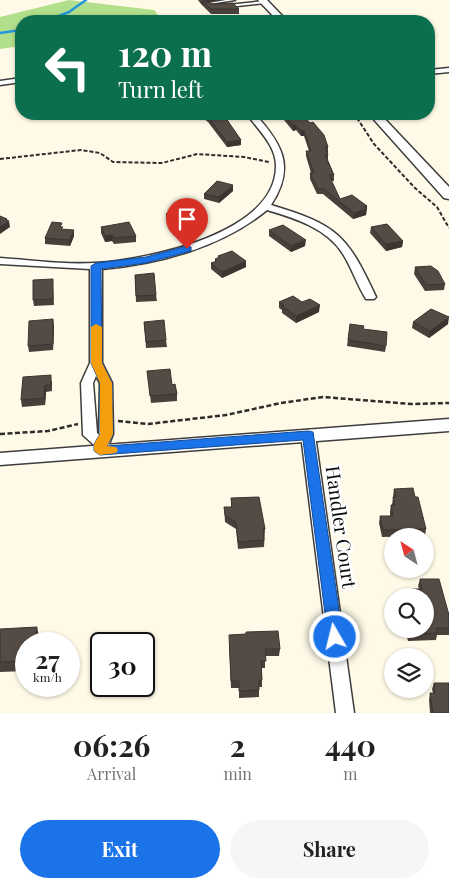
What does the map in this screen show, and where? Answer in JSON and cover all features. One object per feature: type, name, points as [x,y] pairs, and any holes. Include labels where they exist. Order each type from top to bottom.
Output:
[{"type":"street","points":[[263,1],[277,15]]},
{"type":"street","points":[[435,71],[449,70]]},
{"type":"street","points":[[0,83],[15,81]]},
{"type":"street","points":[[0,261],[96,266],[146,260],[187,249],[248,221],[265,206],[274,192],[281,166],[279,156],[268,136],[256,120]]},
{"type":"street","points":[[380,120],[448,194]]},
{"type":"street","points":[[265,206],[308,221],[332,235],[347,251],[370,297]]},
{"type":"street","points":[[96,266],[96,363],[87,383],[88,422],[90,435],[101,447]]},
{"type":"street","points":[[96,363],[106,383],[106,434],[101,447]]},
{"type":"street","points":[[0,459],[101,447],[308,435],[449,424]]},
{"type":"street","name":"Handler Court","points":[[308,435],[345,713]]},
{"type":"lane","points":[[233,0],[205,4],[213,6],[263,1]]},
{"type":"path","points":[[358,120],[365,127],[368,136],[374,144],[382,150],[415,189],[435,206],[446,219],[449,228]]},
{"type":"path","points":[[0,159],[82,150],[100,153],[113,162],[162,163],[197,154],[244,157],[269,162]]},
{"type":"path","points":[[114,420],[148,424],[226,415],[281,403],[323,397],[411,404],[449,402]]},
{"type":"path","points":[[0,434],[48,431],[81,423]]},
{"type":"green space","points":[[69,0],[154,10],[158,15],[15,15],[15,47],[0,49],[0,17]]},
{"type":"building","points":[[203,1],[213,4],[233,3],[239,9],[211,9]]},
{"type":"building","points":[[210,120],[227,120],[241,140],[227,142]]},
{"type":"building","points":[[288,120],[307,120],[310,123],[313,122],[324,135],[328,147],[325,147],[328,155],[325,155],[334,175],[329,175],[340,199],[352,195],[367,206],[364,207],[367,209],[354,213],[323,188],[318,189],[310,173],[314,173],[306,151],[311,151],[304,130],[301,131],[296,125],[293,125]]},
{"type":"building","points":[[217,181],[233,185],[219,197],[204,194]]},
{"type":"building","points":[[188,204],[201,212],[178,222],[166,214]]},
{"type":"building","points":[[0,216],[9,221],[0,227]]},
{"type":"building","points":[[52,222],[62,223],[60,227],[63,227],[61,229],[74,230],[69,240],[45,238]]},
{"type":"building","points":[[129,222],[136,236],[113,238],[112,235],[105,236],[101,227]]},
{"type":"building","points":[[387,224],[403,241],[386,244],[371,227]]},
{"type":"building","points":[[283,225],[306,240],[291,246],[269,230]]},
{"type":"building","points":[[232,251],[246,261],[222,272],[211,263],[217,261],[215,259],[220,257],[218,256]]},
{"type":"building","points":[[431,266],[438,271],[445,284],[426,285],[415,267]]},
{"type":"building","points":[[154,273],[156,295],[136,296],[135,275]]},
{"type":"building","points":[[53,279],[53,299],[33,300],[33,280]]},
{"type":"building","points":[[293,296],[302,302],[310,299],[320,305],[296,316],[279,302]]},
{"type":"building","points":[[431,309],[449,317],[430,331],[413,322]]},
{"type":"building","points":[[53,319],[53,344],[28,346],[29,321]]},
{"type":"building","points":[[164,320],[166,340],[146,342],[144,322]]},
{"type":"building","points":[[350,324],[364,326],[363,329],[387,332],[386,346],[348,340]]},
{"type":"building","points":[[170,369],[172,385],[175,384],[177,394],[150,396],[147,371]]},
{"type":"building","points":[[51,375],[51,385],[45,385],[44,398],[21,400],[23,377]]},
{"type":"building","points":[[413,488],[415,497],[418,497],[426,528],[384,528],[383,530],[380,516],[393,516],[391,505],[395,505],[394,489]]},
{"type":"building","points":[[259,497],[265,529],[263,529],[264,540],[238,542],[236,522],[225,515],[224,507],[232,507],[231,498]]},
{"type":"building","points":[[420,579],[439,579],[449,615],[449,628],[436,628],[437,633],[434,633],[434,588],[422,588]]},
{"type":"building","points":[[37,627],[36,632],[15,632],[15,661],[0,662],[0,629]]},
{"type":"building","points":[[278,631],[280,649],[265,649],[266,661],[261,661],[262,680],[259,680],[259,690],[239,691],[239,681],[231,681],[229,635],[246,634],[246,632]]},
{"type":"building","points":[[434,683],[449,683],[449,713],[433,713],[431,698],[434,698]]},
{"type":"waterway","points":[[61,15],[86,0]]},
{"type":"waterway","points":[[0,33],[15,31]]},
{"type":"slow traffic","points":[[96,327],[96,363],[106,383],[106,434],[100,451],[111,450]]},
{"type":"route","points":[[187,249],[146,260],[96,266],[96,363],[106,383],[106,434],[100,451],[308,435],[335,637]]}]
